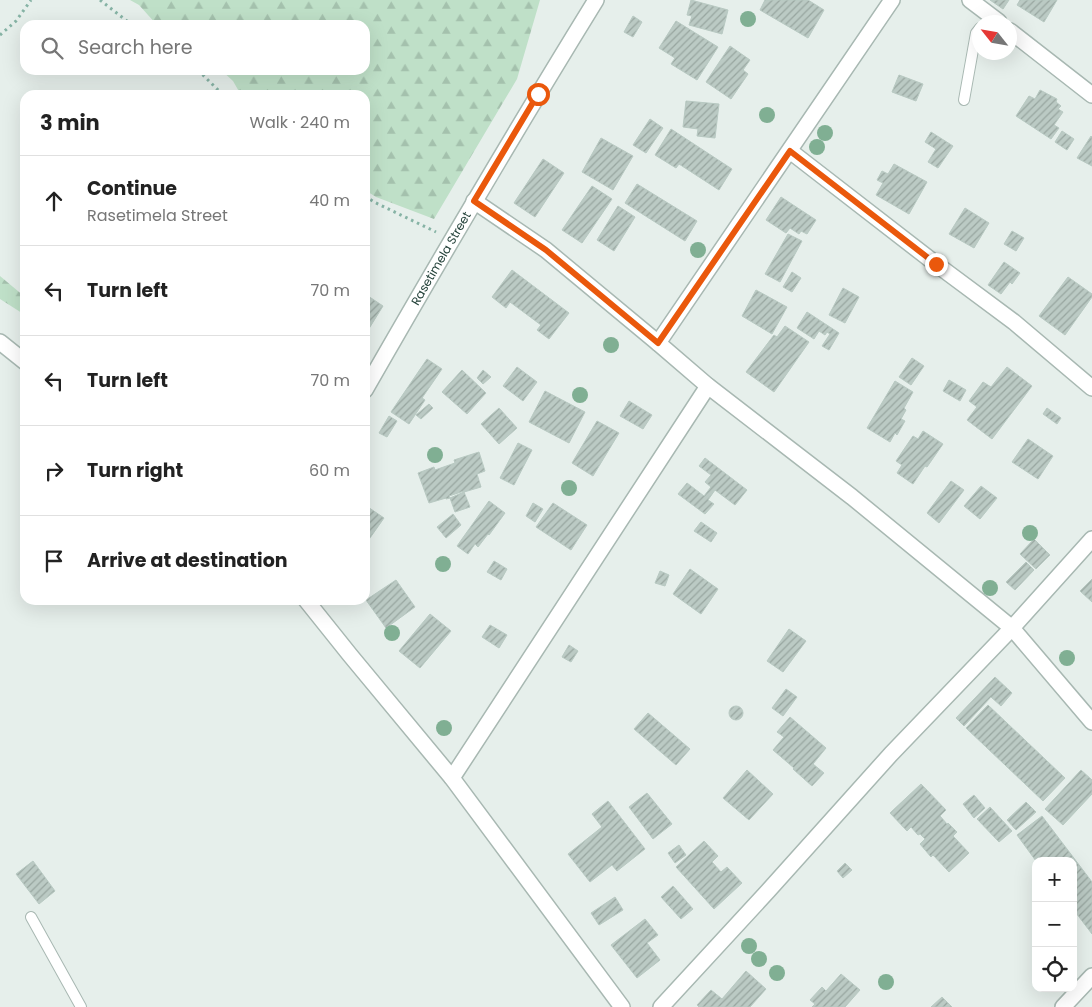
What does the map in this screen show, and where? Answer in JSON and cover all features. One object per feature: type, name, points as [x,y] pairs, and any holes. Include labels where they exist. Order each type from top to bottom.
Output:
[{"type":"street","name":"Rasetimela Street","points":[[370,381],[474,201],[596,0]]},
{"type":"street","points":[[658,343],[892,0]]},
{"type":"street","points":[[970,0],[985,15]]},
{"type":"street","points":[[1017,36],[1092,95]]},
{"type":"street","points":[[790,151],[1014,322],[1092,388]]},
{"type":"street","points":[[474,201],[546,250],[708,386],[852,497],[1012,628],[1092,722]]},
{"type":"street","points":[[0,342],[20,358]]},
{"type":"street","points":[[452,778],[708,386]]},
{"type":"street","points":[[661,1007],[891,754],[1012,628],[1092,539]]},
{"type":"street","points":[[310,605],[452,778],[622,1007]]},
{"type":"street","points":[[1063,1007],[1092,976]]},
{"type":"lane","points":[[964,100],[972,55]]},
{"type":"lane","points":[[31,916],[81,1007]]},
{"type":"path","points":[[0,35],[16,21],[31,0]]},
{"type":"path","points":[[100,0],[126,20]]},
{"type":"path","points":[[203,75],[218,90]]},
{"type":"path","points":[[370,199],[431,229],[450,242]]},
{"type":"green space","points":[[130,0],[540,0],[517,79],[434,219],[370,193],[370,90],[238,90],[226,75],[370,75],[370,20],[152,20],[139,5]]},
{"type":"green space","points":[[0,276],[20,293],[20,312],[0,299]]},
{"type":"building","points":[[691,0],[728,10],[722,34],[689,25],[692,16],[687,15]]},
{"type":"building","points":[[765,0],[808,0],[824,10],[808,38],[760,10]]},
{"type":"building","points":[[990,0],[1009,0],[1003,9]]},
{"type":"building","points":[[1020,0],[1057,0],[1044,22],[1017,5]]},
{"type":"building","points":[[633,16],[642,22],[633,37],[624,32]]},
{"type":"building","points":[[676,21],[718,47],[697,80],[671,64],[675,58],[659,48]]},
{"type":"building","points":[[730,46],[750,60],[743,70],[748,74],[731,99],[706,82]]},
{"type":"building","points":[[899,75],[923,84],[916,101],[892,92]]},
{"type":"building","points":[[1040,90],[1057,99],[1056,102],[1061,106],[1058,109],[1063,112],[1054,125],[1059,128],[1051,139],[1016,116],[1029,96],[1035,99]]},
{"type":"building","points":[[686,101],[719,104],[715,138],[697,136],[698,129],[683,127]]},
{"type":"building","points":[[650,119],[663,128],[646,153],[633,145]]},
{"type":"building","points":[[671,129],[732,169],[719,190],[679,164],[676,168],[655,155]]},
{"type":"building","points":[[1062,131],[1074,139],[1067,150],[1055,142]]},
{"type":"building","points":[[931,132],[953,146],[938,168],[928,162],[936,149],[925,142]]},
{"type":"building","points":[[1092,137],[1092,166],[1077,158]]},
{"type":"building","points":[[601,138],[633,156],[613,190],[582,172]]},
{"type":"building","points":[[543,159],[564,173],[535,217],[514,203]]},
{"type":"building","points":[[894,164],[927,182],[909,214],[876,195],[883,183],[877,180],[882,171],[888,174]]},
{"type":"building","points":[[637,184],[697,221],[685,241],[625,203]]},
{"type":"building","points":[[592,186],[612,199],[582,243],[562,230]]},
{"type":"building","points":[[781,197],[816,220],[807,234],[801,231],[799,234],[790,228],[786,233],[766,220]]},
{"type":"building","points":[[618,206],[635,217],[614,251],[597,240]]},
{"type":"building","points":[[965,208],[989,223],[974,248],[949,234]]},
{"type":"building","points":[[1012,231],[1024,238],[1016,251],[1004,244]]},
{"type":"building","points":[[788,234],[802,241],[780,282],[765,274]]},
{"type":"building","points":[[1004,262],[1020,273],[1001,294],[988,285]]},
{"type":"building","points":[[512,270],[569,313],[549,339],[537,330],[541,325],[510,302],[506,308],[492,297]]},
{"type":"building","points":[[792,272],[801,278],[792,292],[783,287]]},
{"type":"building","points":[[1068,277],[1092,294],[1092,297],[1065,335],[1039,316]]},
{"type":"building","points":[[843,288],[859,297],[845,323],[829,315]]},
{"type":"building","points":[[756,290],[787,307],[772,334],[742,316]]},
{"type":"building","points":[[370,297],[383,306],[370,327]]},
{"type":"building","points":[[807,312],[839,333],[829,350],[822,346],[830,334],[827,332],[825,335],[819,331],[814,339],[797,328]]},
{"type":"building","points":[[785,326],[809,342],[774,392],[746,372],[774,335],[777,337]]},
{"type":"building","points":[[912,358],[924,366],[911,385],[899,377]]},
{"type":"building","points":[[427,359],[442,369],[422,398],[425,400],[409,424],[391,412]]},
{"type":"building","points":[[517,367],[537,382],[523,401],[503,386]]},
{"type":"building","points":[[1007,367],[1032,386],[992,439],[967,420],[977,407],[969,401],[983,382],[991,387]]},
{"type":"building","points":[[462,370],[486,393],[467,414],[442,392]]},
{"type":"building","points":[[483,370],[491,377],[483,384],[477,378]]},
{"type":"building","points":[[949,380],[966,390],[960,401],[943,391]]},
{"type":"building","points":[[895,381],[913,392],[904,408],[906,410],[901,419],[905,421],[897,435],[895,433],[890,442],[867,428]]},
{"type":"building","points":[[545,391],[585,412],[569,443],[529,422]]},
{"type":"building","points":[[629,401],[652,415],[643,429],[620,416]]},
{"type":"building","points":[[429,404],[433,408],[421,419],[416,415]]},
{"type":"building","points":[[499,408],[517,428],[499,444],[481,424]]},
{"type":"building","points":[[1047,408],[1061,418],[1057,424],[1043,414]]},
{"type":"building","points":[[389,416],[397,421],[387,437],[379,433]]},
{"type":"building","points":[[597,421],[619,433],[593,476],[572,463]]},
{"type":"building","points":[[923,431],[943,444],[913,484],[897,473],[902,465],[896,461],[913,436],[918,439]]},
{"type":"building","points":[[1028,439],[1053,456],[1038,479],[1012,462]]},
{"type":"building","points":[[518,443],[532,450],[514,485],[500,478]]},
{"type":"building","points":[[479,452],[485,471],[477,474],[481,487],[429,503],[418,473],[434,467],[435,470],[455,463],[454,460]]},
{"type":"building","points":[[705,458],[747,490],[735,505],[715,490],[708,500],[714,504],[705,514],[678,494],[687,483],[704,496],[711,487],[705,482],[711,475],[699,466]]},
{"type":"building","points":[[951,481],[964,490],[939,523],[927,513]]},
{"type":"building","points":[[981,486],[997,498],[980,519],[964,506]]},
{"type":"building","points":[[464,492],[470,507],[455,512],[450,498]]},
{"type":"building","points":[[489,501],[505,513],[489,535],[478,547],[475,544],[468,554],[457,546]]},
{"type":"building","points":[[533,503],[543,509],[535,522],[526,516]]},
{"type":"building","points":[[553,503],[587,525],[571,550],[536,527]]},
{"type":"building","points":[[370,508],[384,518],[370,538]]},
{"type":"building","points":[[453,514],[461,525],[446,538],[437,527]]},
{"type":"building","points":[[701,522],[717,533],[711,542],[694,531]]},
{"type":"building","points":[[1034,539],[1050,555],[1036,569],[1020,554]]},
{"type":"building","points":[[494,561],[507,569],[501,580],[487,572]]},
{"type":"building","points":[[1026,562],[1034,570],[1015,590],[1006,582]]},
{"type":"building","points":[[690,569],[718,589],[701,614],[673,594]]},
{"type":"building","points":[[660,571],[669,575],[665,586],[655,583]]},
{"type":"building","points":[[1092,579],[1092,602],[1080,591]]},
{"type":"building","points":[[396,580],[415,607],[386,628],[370,605],[370,597]]},
{"type":"building","points":[[430,614],[451,631],[420,668],[399,651]]},
{"type":"building","points":[[490,625],[507,635],[499,648],[482,637]]},
{"type":"building","points":[[789,629],[806,641],[783,672],[767,661]]},
{"type":"building","points":[[569,645],[578,651],[571,662],[562,657]]},
{"type":"building","points":[[995,677],[1012,693],[1001,706],[991,697],[964,726],[956,718]]},
{"type":"building","points":[[786,689],[797,697],[783,716],[772,708]]},
{"type":"building","points":[[988,705],[1065,778],[1043,801],[966,728]]},
{"type":"building","points":[[736,706],[741,708],[743,713],[741,718],[736,720],[731,718],[729,713],[731,708]]},
{"type":"building","points":[[648,713],[690,749],[676,765],[634,729]]},
{"type":"building","points":[[790,717],[826,748],[813,764],[824,773],[812,786],[773,750],[784,737],[777,732]]},
{"type":"building","points":[[747,770],[773,794],[749,820],[723,798]]},
{"type":"building","points":[[1081,770],[1092,780],[1092,794],[1063,825],[1045,809]]},
{"type":"building","points":[[921,784],[946,810],[940,816],[957,832],[953,836],[969,853],[949,872],[933,855],[931,857],[920,844],[925,839],[920,834],[918,835],[911,827],[907,831],[890,813]]},
{"type":"building","points":[[647,793],[672,824],[653,839],[629,807]]},
{"type":"building","points":[[974,795],[985,808],[974,818],[963,804]]},
{"type":"building","points":[[608,801],[645,849],[617,871],[612,865],[590,882],[568,854],[602,827],[592,814]]},
{"type":"building","points":[[1026,802],[1036,812],[1016,830],[1007,820]]},
{"type":"building","points":[[990,807],[1012,831],[999,842],[977,819]]},
{"type":"building","points":[[1042,816],[1073,857],[1033,857],[1017,835]]},
{"type":"building","points":[[704,841],[718,856],[712,862],[721,872],[727,867],[742,883],[714,909],[676,867]]},
{"type":"building","points":[[679,845],[686,855],[675,863],[668,853]]},
{"type":"building","points":[[33,861],[55,891],[39,904],[16,874]]},
{"type":"building","points":[[1077,862],[1092,882],[1092,934],[1077,914]]},
{"type":"building","points":[[845,863],[852,870],[843,878],[837,871]]},
{"type":"building","points":[[673,886],[693,909],[681,919],[661,897]]},
{"type":"building","points":[[615,897],[623,910],[599,925],[591,913]]},
{"type":"building","points":[[645,919],[658,935],[647,943],[660,960],[637,978],[611,945]]},
{"type":"building","points":[[746,971],[766,989],[750,1007],[699,1007],[697,1005],[711,990],[722,999]]},
{"type":"building","points":[[841,974],[860,990],[845,1007],[812,1007],[815,1004],[810,1000],[822,987],[826,991]]},
{"type":"building","points":[[942,997],[952,1007],[931,1007]]},
{"type":"route","points":[[538,94],[474,201],[546,250],[658,343],[790,151],[936,264]]}]
